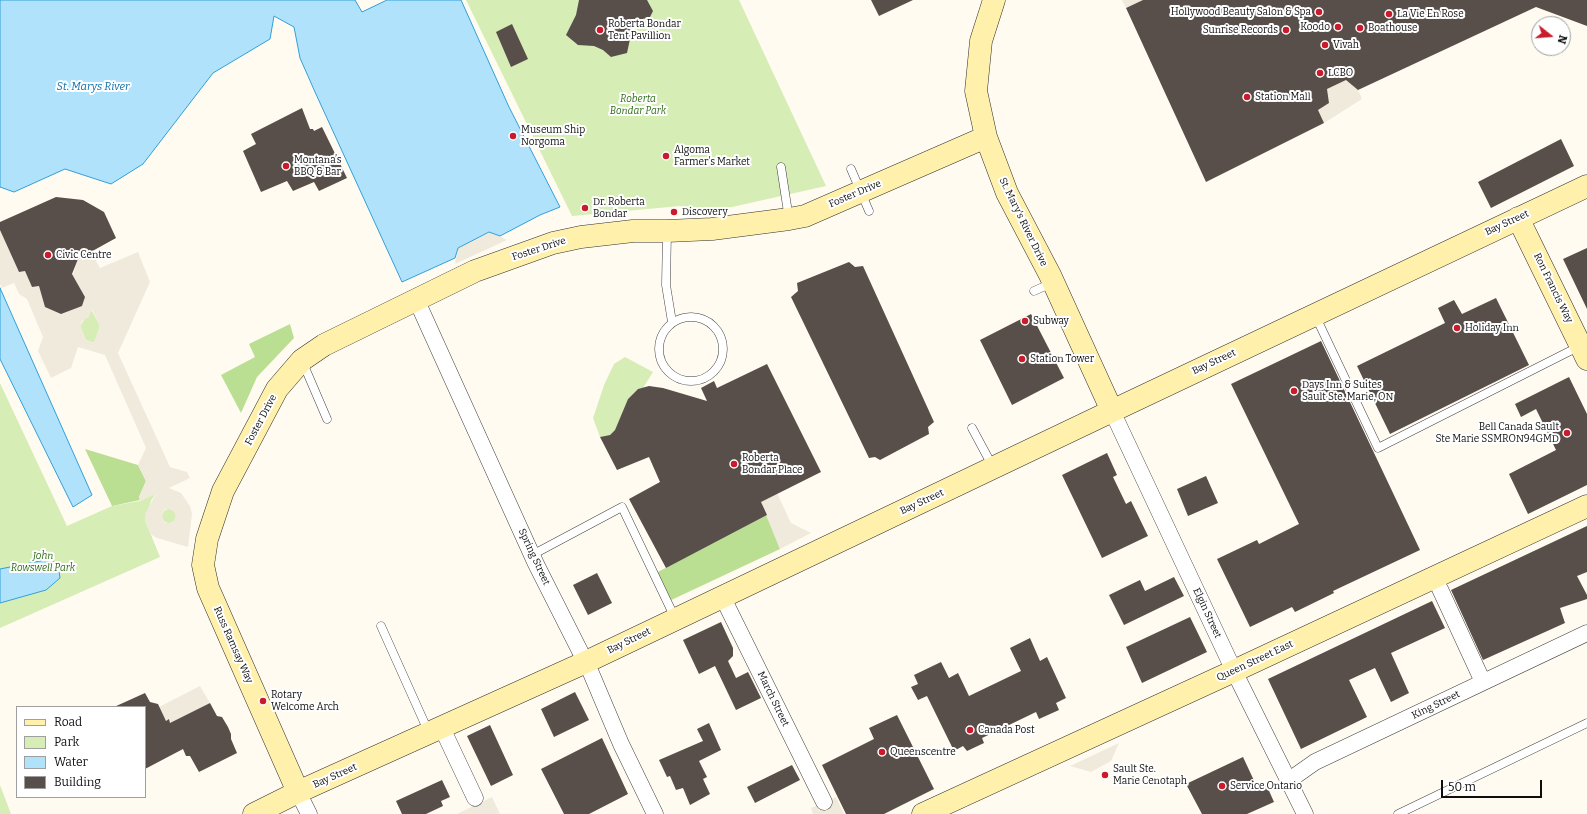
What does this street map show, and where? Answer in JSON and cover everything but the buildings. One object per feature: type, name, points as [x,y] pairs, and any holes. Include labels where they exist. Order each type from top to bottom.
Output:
[{"type":"main road","name":"St. Mary's River Drive","points":[[994,0],[982,40],[976,91],[986,137],[1044,287],[1112,411]]},
{"type":"main road","name":"Foster Drive","points":[[207,539],[222,491],[277,389],[302,360],[324,345],[475,271],[553,243],[581,237],[634,231],[712,229],[805,216],[865,201],[986,137]]},
{"type":"main road","name":"Bay Street","points":[[254,814],[298,792],[586,662],[992,467],[1587,186]]},
{"type":"main road","name":"Ron Francis Way","points":[[1518,218],[1584,352]]},
{"type":"main road","name":"Queen Street East","points":[[923,814],[1587,506]]},
{"type":"main road","name":"Russ Ramsay Way","points":[[207,539],[203,565],[208,588],[298,792]]},
{"type":"street","name":"Spring Street","points":[[416,299],[532,555],[586,662],[621,744],[655,814]]},
{"type":"street","name":"Elgin Street","points":[[1112,411],[1234,671],[1305,814]]},
{"type":"street","points":[[1440,589],[1483,682]]},
{"type":"street","name":"March Street","points":[[722,596],[824,802]]},
{"type":"street","name":"King Street","points":[[1288,781],[1316,762],[1587,633]]},
{"type":"street","points":[[436,731],[475,798]]},
{"type":"street","points":[[298,792],[310,814]]},
{"type":"lane","points":[[781,166],[789,219]]},
{"type":"lane","points":[[851,169],[865,201]]},
{"type":"lane","points":[[667,231],[666,285],[672,322],[663,333],[658,346],[659,357],[663,367],[671,375],[686,381],[702,380],[712,374],[719,366],[723,356],[723,344],[720,334],[713,325],[704,319],[693,317],[682,318],[672,322]]},
{"type":"lane","points":[[1315,314],[1378,448],[1584,352]]},
{"type":"lane","points":[[302,360],[327,419]]},
{"type":"lane","points":[[972,428],[992,467]]},
{"type":"lane","points":[[532,555],[622,507],[675,619]]},
{"type":"lane","points":[[381,626],[436,731]]},
{"type":"lane","points":[[1398,814],[1587,723]]},
{"type":"green space","name":"Roberta Bondar Park","points":[[466,0],[739,0],[826,186],[705,213],[680,206],[572,216]]},
{"type":"green space","points":[[91,309],[100,326],[94,343],[86,340],[80,326]]},
{"type":"green space","points":[[290,324],[294,338],[257,377],[241,413],[221,375],[255,357],[249,344]]},
{"type":"green space","points":[[625,357],[653,372],[643,388],[638,389],[628,399],[615,430],[610,435],[600,437],[593,418],[604,385],[614,364]]},
{"type":"green space","name":"John Rowswell Park","points":[[0,383],[67,526],[112,506],[140,501],[156,493],[151,501],[145,520],[160,557],[0,628]]},
{"type":"green space","points":[[85,449],[138,465],[146,481],[139,497],[140,500],[112,506]]},
{"type":"green space","points":[[166,509],[172,509],[176,513],[176,519],[172,523],[166,523],[162,519],[162,513]]},
{"type":"green space","points":[[767,515],[780,549],[667,602],[654,574]]},
{"type":"green space","points":[[0,785],[11,814],[0,814]]},
{"type":"shaded area","points":[[1122,0],[1143,0],[1126,8]]},
{"type":"shaded area","points":[[1346,80],[1358,90],[1362,99],[1324,123],[1318,110],[1329,103],[1327,89]]},
{"type":"shaded area","points":[[0,230],[19,272],[25,271],[32,287],[39,286],[45,307],[82,306],[85,297],[73,275],[78,259],[91,252],[100,268],[138,252],[150,282],[118,353],[170,467],[187,472],[190,478],[169,488],[181,493],[190,506],[192,514],[188,547],[157,538],[152,535],[148,529],[145,514],[156,494],[140,501],[139,497],[146,481],[138,465],[146,448],[105,355],[78,347],[71,368],[51,378],[38,351],[43,337],[27,299],[19,294],[14,283],[2,288],[0,284]],"holes":[[[92,309],[100,326],[94,343],[86,340],[80,326],[82,321],[89,317]],[[165,509],[170,509],[175,513],[176,518],[171,523],[166,523],[163,520],[162,513]]]},
{"type":"shaded area","points":[[490,232],[507,240],[455,264],[458,248]]},
{"type":"shaded area","points":[[770,478],[791,523],[811,533],[780,549],[754,486]]},
{"type":"shaded area","points":[[200,686],[210,703],[173,722],[174,731],[169,719],[166,721],[159,707]]},
{"type":"shaded area","points":[[1119,743],[1111,761],[1091,772],[1070,766]]},
{"type":"shaded area","points":[[492,797],[500,814],[457,814]]},
{"type":"shaded area","points":[[836,797],[844,814],[813,814],[811,808]]},
{"type":"water","name":"St. Marys River","points":[[0,0],[355,0],[362,12],[387,0],[461,0],[509,107],[560,207],[540,215],[500,236],[489,232],[458,248],[455,258],[402,282],[300,58],[294,27],[274,16],[270,39],[213,73],[143,164],[111,184],[65,169],[14,192],[0,187]]},
{"type":"water","points":[[0,288],[92,495],[73,507],[0,359]]},
{"type":"water","points":[[50,559],[58,564],[60,578],[46,590],[0,603],[0,569]]},
{"type":"place","name":"Hollywood Beauty Salon & Spa","points":[[1319,12]]},
{"type":"place","name":"La Vie En Rose","points":[[1389,14]]},
{"type":"place","name":"Koodo","points":[[1338,27]]},
{"type":"place","name":"Boathouse","points":[[1360,28]]},
{"type":"place","name":"Roberta Bondar Tent Pavillion","points":[[600,30]]},
{"type":"place","name":"Sunrise Records","points":[[1286,30]]},
{"type":"place","name":"Vivah","points":[[1325,45]]},
{"type":"place","name":"LCBO","points":[[1320,73]]},
{"type":"place","name":"Station Mall","points":[[1247,97]]},
{"type":"place","name":"Museum Ship Norgoma","points":[[513,136]]},
{"type":"place","name":"Algoma Farmer's Market","points":[[666,156]]},
{"type":"place","name":"Montana’s BBQ & Bar","points":[[286,166]]},
{"type":"place","name":"Dr. Roberta Bondar","points":[[585,208]]},
{"type":"place","name":"Discovery","points":[[674,212]]},
{"type":"place","name":"Civic Centre","points":[[48,255]]},
{"type":"place","name":"Subway","points":[[1025,321]]},
{"type":"place","name":"Holiday Inn","points":[[1457,328]]},
{"type":"place","name":"Station Tower","points":[[1022,359]]},
{"type":"place","name":"Days Inn & Suites Sault Ste. Marie, ON","points":[[1294,391]]},
{"type":"place","name":"Bell Canada Sault Ste Marie SSMRON94GMD","points":[[1567,433]]},
{"type":"place","name":"Roberta Bondar Place","points":[[734,464]]},
{"type":"place","name":"Rotary Welcome Arch","points":[[263,701]]},
{"type":"place","name":"Canada Post","points":[[970,730]]},
{"type":"place","name":"Queenscentre","points":[[882,752]]},
{"type":"place","name":"Sault Ste. Marie Cenotaph","points":[[1105,775]]},
{"type":"place","name":"Service Ontario","points":[[1222,786]]}]
